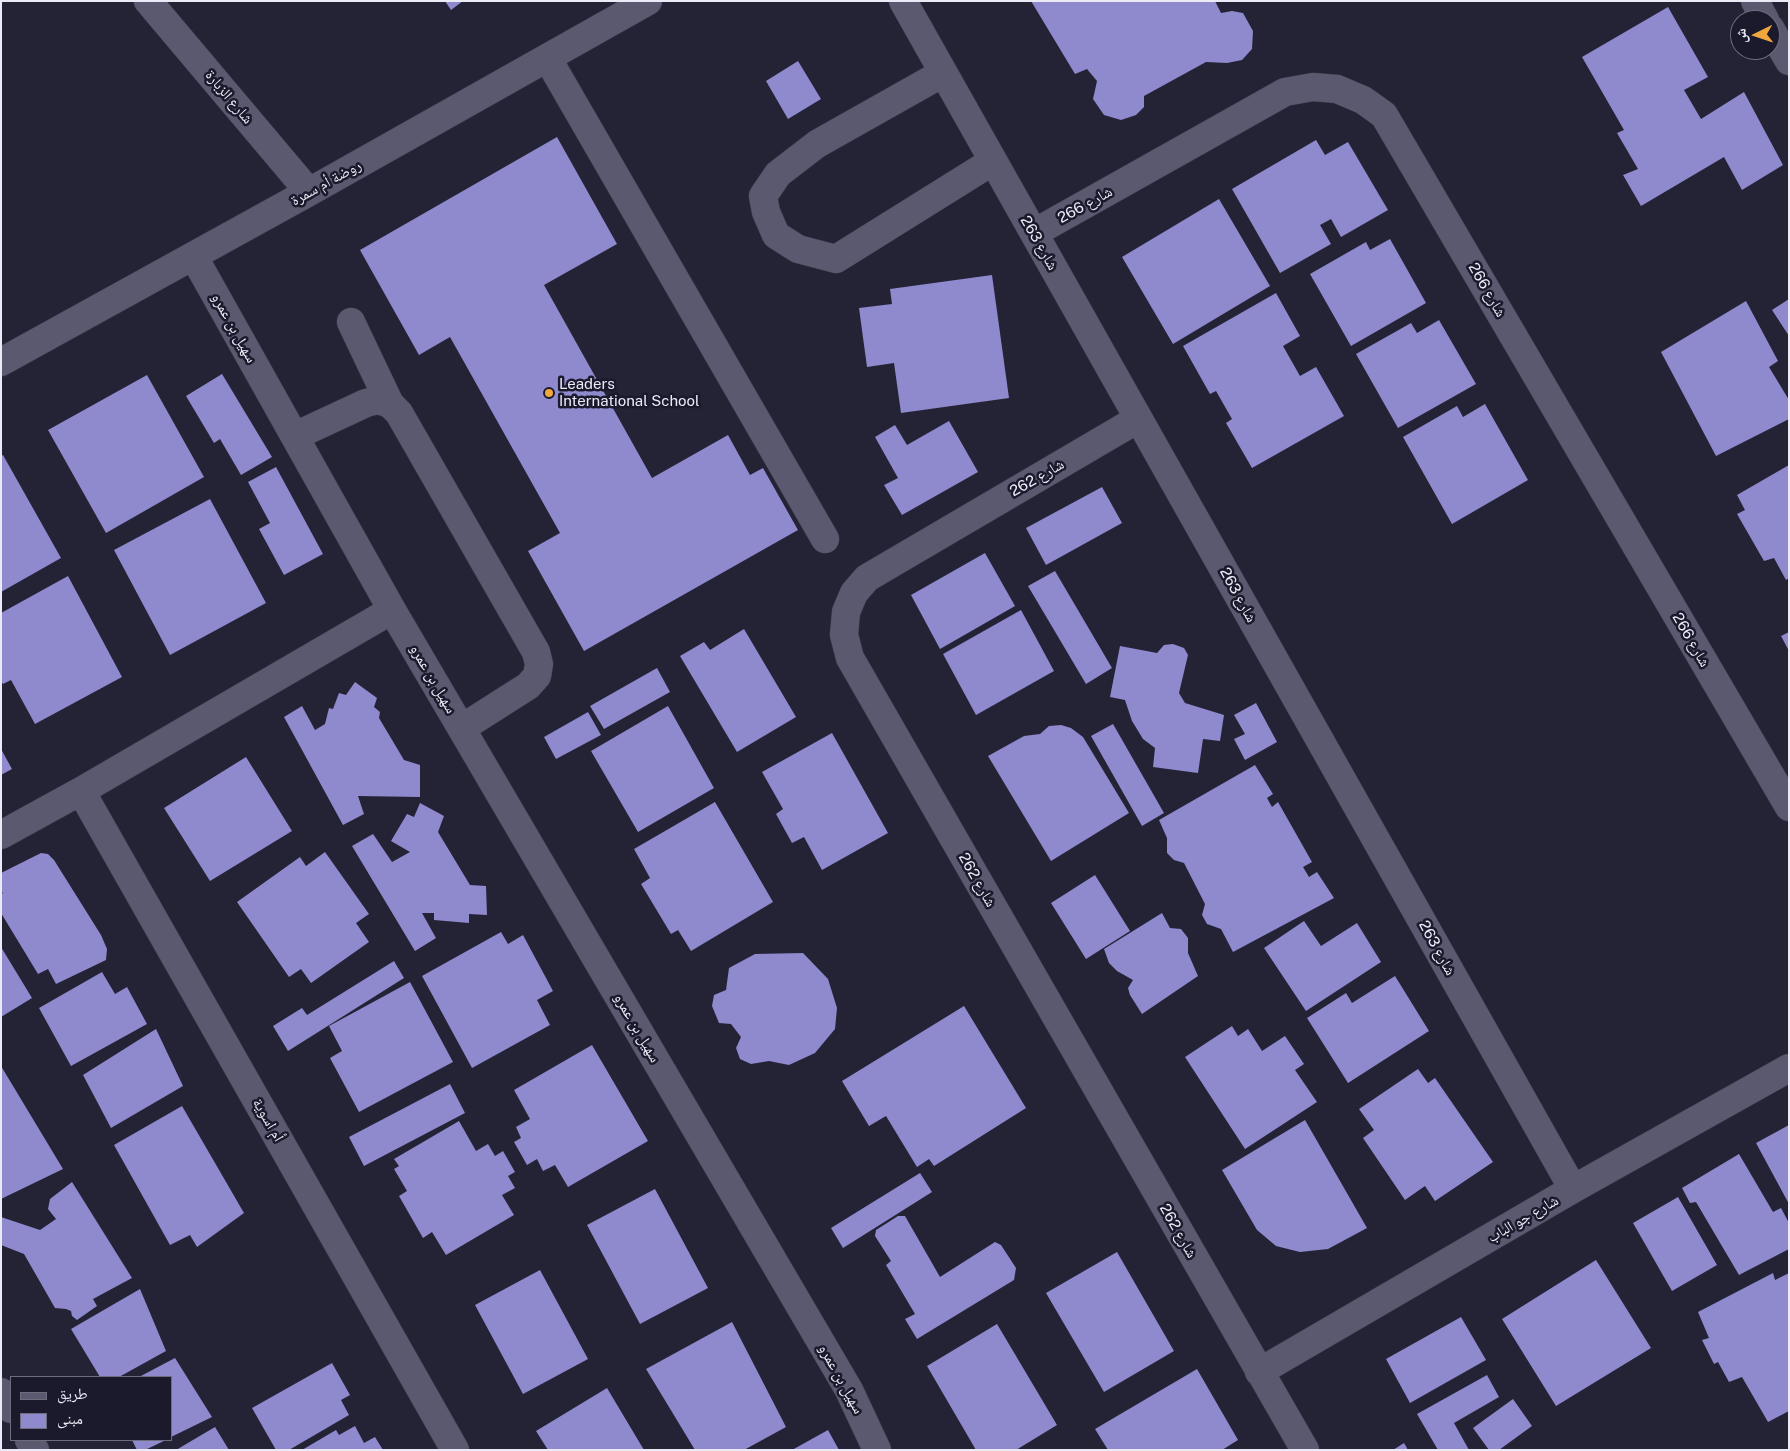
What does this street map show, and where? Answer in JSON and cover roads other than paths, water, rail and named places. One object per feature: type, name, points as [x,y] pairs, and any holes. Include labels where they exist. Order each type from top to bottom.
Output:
[{"type":"street","name":"شارع الزبارة","points":[[148,1],[309,192]]},
{"type":"street","name":"روضة أم سمرة","points":[[1,362],[194,257],[648,1]]},
{"type":"street","name":"شارع 263","points":[[903,1],[1573,1189]]},
{"type":"street","points":[[1780,45],[1789,61]]},
{"type":"street","points":[[548,59],[825,539]]},
{"type":"street","points":[[943,73],[817,144],[778,174],[763,196],[766,212],[776,235],[798,249],[836,259],[992,161]]},
{"type":"street","name":"شارع 266","points":[[1034,233],[1285,92],[1313,87],[1337,89],[1364,100],[1384,115],[1789,807]]},
{"type":"street","name":"سهيل بن عمرو","points":[[194,257],[392,610],[849,1390],[877,1450]]},
{"type":"street","points":[[351,322],[390,404],[399,413],[536,652],[539,664],[537,676],[528,686],[462,728]]},
{"type":"street","points":[[295,436],[366,403],[378,400],[390,404]]},
{"type":"street","name":"شارع 262","points":[[1138,419],[867,578],[854,594],[846,612],[844,635],[850,658],[1259,1372],[1297,1447]]},
{"type":"street","points":[[1,835],[81,791],[392,610]]},
{"type":"street","name":"أم اسوية","points":[[81,791],[456,1450]]},
{"type":"street","name":"شارع جو الباب","points":[[1259,1372],[1573,1189],[1789,1068]]},
{"type":"street","points":[[1,1392],[10,1407]]},
{"type":"place","name":"Leaders International School","points":[[549,393]]}]
